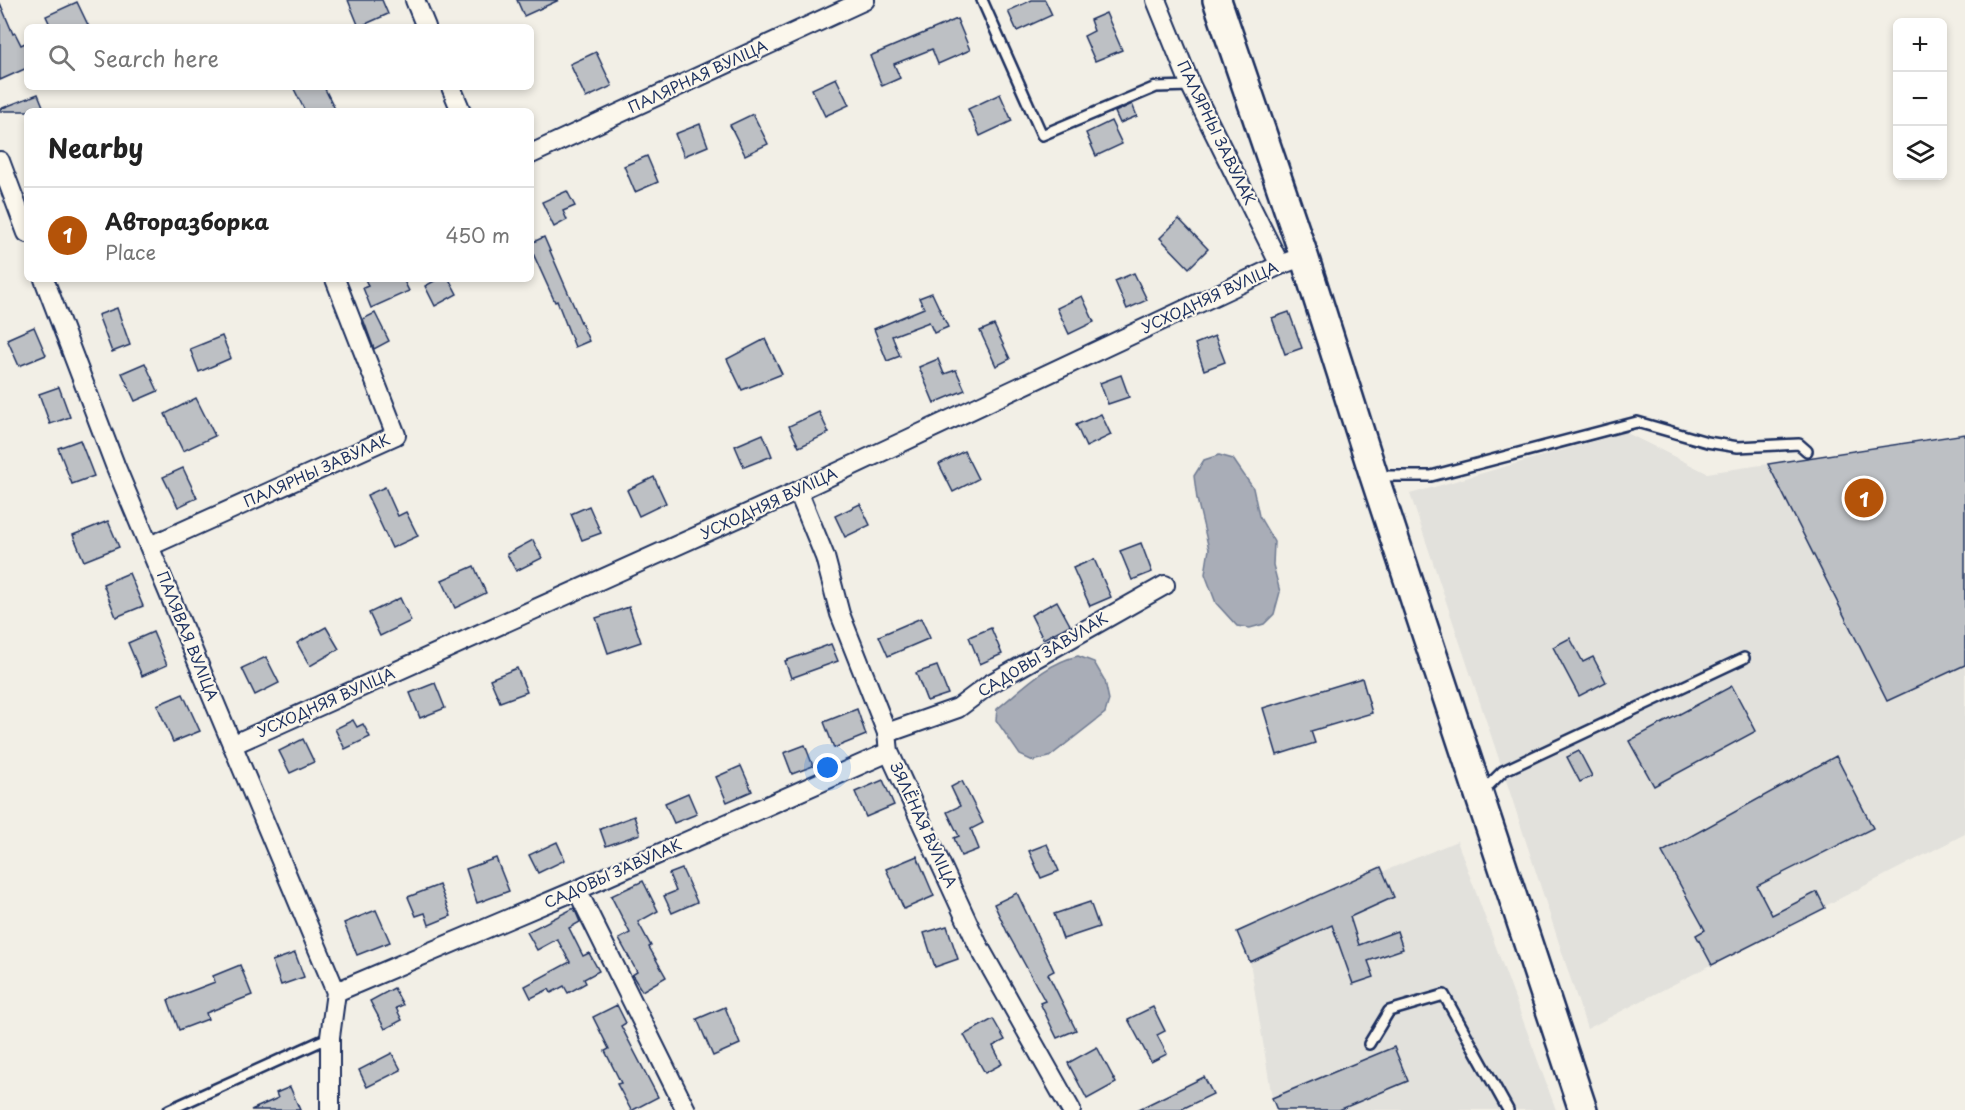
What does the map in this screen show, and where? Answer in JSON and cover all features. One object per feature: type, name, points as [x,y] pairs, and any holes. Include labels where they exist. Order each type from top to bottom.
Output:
[{"type":"street","points":[[415,0],[425,24]]},
{"type":"street","name":"ПАЛЯРНАЯ ВУЛІЦА","points":[[534,153],[865,0]]},
{"type":"street","name":"ПАЛЯРНЫ ЗАВУЛАК","points":[[1156,0],[1191,86],[1292,260]]},
{"type":"street","points":[[1217,0],[1292,260],[1374,476],[1583,1110]]},
{"type":"street","points":[[452,90],[460,108]]},
{"type":"street","points":[[0,161],[24,225]]},
{"type":"street","name":"УСХОДНЯЯ ВУЛІЦА","points":[[232,746],[798,491],[1292,260]]},
{"type":"street","name":"ПАЛЯВАЯ ВУЛІЦА","points":[[45,282],[115,465],[336,992]]},
{"type":"street","name":"ПАЛЯРНЫ ЗАВУЛАК","points":[[150,546],[396,435],[336,282]]},
{"type":"street","name":"ЗЯЛЁНАЯ ВУЛІЦА","points":[[798,491],[825,557],[840,614],[887,733],[889,752],[978,945],[1071,1110]]},
{"type":"street","name":"САДОВЫ ЗАВУЛАК","points":[[887,733],[958,708],[990,684],[1165,585]]},
{"type":"street","name":"САДОВЫ ЗАВУЛАК","points":[[336,992],[578,890],[889,752]]},
{"type":"street","points":[[578,890],[686,1110]]},
{"type":"street","points":[[330,1110],[330,1037],[336,992]]},
{"type":"lane","points":[[982,0],[1042,135],[1156,87],[1191,86]]},
{"type":"lane","points":[[1374,476],[1431,476],[1637,422],[1707,442],[1738,447],[1799,444],[1807,451]]},
{"type":"lane","points":[[1480,794],[1503,771],[1744,658]]},
{"type":"lane","points":[[1370,1044],[1389,1011],[1444,995],[1508,1110]]},
{"type":"lane","points":[[169,1110],[330,1037]]},
{"type":"shaded area","points":[[1625,432],[1707,473],[1768,464],[1887,701],[1965,665],[1965,834],[1587,1029],[1410,494]]},
{"type":"shaded area","points":[[1219,455],[1233,459],[1253,488],[1259,516],[1274,542],[1273,565],[1280,592],[1274,614],[1264,624],[1250,628],[1237,626],[1216,603],[1205,574],[1209,549],[1194,476],[1204,460]]},
{"type":"shaded area","points":[[1078,656],[1094,662],[1105,681],[1109,700],[1105,713],[1049,757],[1033,761],[1020,755],[996,720],[997,709],[1055,664]]},
{"type":"shaded area","points":[[1457,841],[1556,1110],[1276,1110],[1272,1098],[1250,962],[1237,932]]},
{"type":"building","points":[[348,0],[382,0],[388,14],[366,24],[358,24]]},
{"type":"building","points":[[517,0],[559,0],[524,16]]},
{"type":"building","points":[[1032,0],[1045,0],[1052,15],[1017,31],[1008,11]]},
{"type":"building","points":[[77,2],[88,24],[50,24],[46,16]]},
{"type":"building","points":[[0,3],[13,34],[15,33],[21,45],[24,44],[24,69],[0,80]]},
{"type":"building","points":[[1106,13],[1122,50],[1095,61],[1084,36],[1094,31],[1090,20]]},
{"type":"building","points":[[957,19],[970,50],[938,64],[932,49],[894,64],[900,78],[882,86],[870,56]]},
{"type":"building","points":[[596,52],[612,86],[586,98],[570,64]]},
{"type":"building","points":[[836,78],[849,105],[825,116],[812,89]]},
{"type":"building","points":[[294,90],[326,90],[334,108],[304,108]]},
{"type":"building","points":[[38,94],[44,108],[24,108],[24,111],[0,111],[0,109]]},
{"type":"building","points":[[1000,94],[1012,121],[980,136],[968,109]]},
{"type":"building","points":[[1132,104],[1137,116],[1120,123],[1115,112]]},
{"type":"building","points":[[753,114],[768,144],[745,155],[730,125]]},
{"type":"building","points":[[1111,121],[1122,144],[1096,156],[1086,133]]},
{"type":"building","points":[[700,124],[708,146],[684,156],[675,134]]},
{"type":"building","points":[[647,156],[658,182],[635,192],[624,166]]},
{"type":"building","points":[[567,191],[575,206],[563,211],[567,220],[554,227],[542,202]]},
{"type":"building","points":[[1179,219],[1208,249],[1189,268],[1160,238]]},
{"type":"building","points":[[544,237],[589,341],[575,347],[557,301],[555,302],[534,256],[534,242]]},
{"type":"building","points":[[1134,273],[1147,300],[1127,309],[1115,281]]},
{"type":"building","points":[[366,282],[404,282],[409,291],[371,308],[363,288],[368,286]]},
{"type":"building","points":[[432,282],[451,282],[457,294],[435,306],[425,286]]},
{"type":"building","points":[[932,293],[948,327],[934,333],[929,322],[892,336],[900,356],[887,361],[874,329],[924,308],[919,298]]},
{"type":"building","points":[[1082,296],[1094,322],[1069,334],[1057,308]]},
{"type":"building","points":[[117,308],[130,345],[112,352],[98,315]]},
{"type":"building","points":[[1289,312],[1302,348],[1285,354],[1272,318]]},
{"type":"building","points":[[375,313],[389,341],[374,349],[363,319]]},
{"type":"building","points":[[994,325],[1010,359],[996,366],[980,331]]},
{"type":"building","points":[[34,327],[46,355],[19,366],[7,339]]},
{"type":"building","points":[[222,336],[231,358],[199,372],[190,349]]},
{"type":"building","points":[[1215,336],[1225,362],[1204,370],[1195,344]]},
{"type":"building","points":[[765,339],[782,374],[742,390],[727,359]]},
{"type":"building","points":[[938,359],[944,374],[956,370],[965,390],[934,403],[919,367]]},
{"type":"building","points":[[145,363],[158,391],[135,401],[122,373]]},
{"type":"building","points":[[1121,375],[1129,397],[1108,404],[1100,383]]},
{"type":"building","points":[[59,387],[70,417],[50,424],[39,394]]},
{"type":"building","points":[[196,398],[215,436],[183,451],[165,414]]},
{"type":"building","points":[[819,412],[829,433],[799,447],[789,426]]},
{"type":"building","points":[[1101,414],[1111,435],[1086,447],[1076,425]]},
{"type":"building","points":[[763,434],[772,456],[744,467],[735,446]]},
{"type":"building","points":[[1965,434],[1965,665],[1887,701],[1768,464]]},
{"type":"building","points":[[80,440],[94,476],[72,484],[58,448]]},
{"type":"building","points":[[964,451],[978,479],[953,492],[939,464]]},
{"type":"building","points":[[183,468],[197,498],[178,507],[163,477]]},
{"type":"building","points":[[654,477],[666,503],[639,516],[627,490]]},
{"type":"building","points":[[385,487],[398,516],[406,512],[418,536],[392,548],[367,495]]},
{"type":"building","points":[[860,504],[870,525],[845,537],[835,516]]},
{"type":"building","points":[[589,506],[601,533],[582,540],[571,514]]},
{"type":"building","points":[[108,521],[119,547],[84,561],[73,535]]},
{"type":"building","points":[[533,540],[542,558],[516,571],[507,554]]},
{"type":"building","points":[[1141,543],[1152,572],[1132,580],[1120,551]]},
{"type":"building","points":[[1094,559],[1111,597],[1090,606],[1073,568]]},
{"type":"building","points":[[474,566],[486,593],[455,608],[442,580]]},
{"type":"building","points":[[129,573],[143,606],[116,617],[103,584]]},
{"type":"building","points":[[400,598],[411,621],[380,636],[369,613]]},
{"type":"building","points":[[1057,601],[1070,625],[1043,639],[1031,615]]},
{"type":"building","points":[[629,607],[641,642],[608,653],[596,618]]},
{"type":"building","points":[[921,618],[930,638],[888,656],[879,636]]},
{"type":"building","points":[[326,627],[339,649],[310,666],[297,643]]},
{"type":"building","points":[[991,628],[1002,654],[980,664],[969,637]]},
{"type":"building","points":[[153,632],[167,665],[142,676],[128,643]]},
{"type":"building","points":[[1570,638],[1583,662],[1593,657],[1606,682],[1579,696],[1553,647]]},
{"type":"building","points":[[831,644],[838,661],[791,678],[785,661]]},
{"type":"building","points":[[266,657],[279,683],[255,695],[242,668]]},
{"type":"building","points":[[937,666],[948,694],[927,701],[916,673]]},
{"type":"building","points":[[517,668],[527,692],[500,702],[490,679]]},
{"type":"building","points":[[1362,678],[1372,713],[1311,731],[1315,743],[1277,755],[1263,708]]},
{"type":"building","points":[[435,683],[445,708],[420,718],[410,693]]},
{"type":"building","points":[[1732,686],[1756,731],[1654,786],[1629,741]]},
{"type":"building","points":[[183,694],[200,731],[173,742],[157,705]]},
{"type":"building","points":[[857,709],[866,735],[834,748],[824,722]]},
{"type":"building","points":[[353,720],[357,727],[363,724],[370,737],[345,749],[335,729]]},
{"type":"building","points":[[303,739],[314,762],[290,773],[279,751]]},
{"type":"building","points":[[805,745],[813,766],[792,774],[784,753]]},
{"type":"building","points":[[1579,751],[1592,776],[1580,782],[1567,757]]},
{"type":"building","points":[[1836,756],[1873,828],[1757,886],[1772,915],[1817,892],[1825,908],[1712,965],[1696,935],[1705,930],[1662,852]]},
{"type":"building","points":[[741,766],[752,791],[727,802],[716,777]]},
{"type":"building","points":[[883,780],[894,805],[866,817],[855,792]]},
{"type":"building","points":[[962,781],[983,823],[971,829],[979,849],[961,856],[954,838],[959,836],[947,812],[960,806],[951,787]]},
{"type":"building","points":[[688,793],[697,814],[674,823],[665,803]]},
{"type":"building","points":[[634,816],[640,834],[606,846],[600,829]]},
{"type":"building","points":[[557,842],[565,860],[538,873],[529,855]]},
{"type":"building","points":[[1047,844],[1059,871],[1041,878],[1029,851]]},
{"type":"building","points":[[917,856],[934,896],[904,909],[886,869]]},
{"type":"building","points":[[496,858],[509,891],[477,903],[466,869]]},
{"type":"building","points":[[1381,867],[1394,897],[1350,917],[1359,945],[1397,931],[1403,949],[1368,961],[1374,977],[1353,984],[1332,925],[1250,962],[1237,932]]},
{"type":"building","points":[[682,869],[697,902],[672,913],[664,896],[676,891],[669,874]]},
{"type":"building","points":[[643,881],[658,911],[638,922],[666,977],[642,991],[632,975],[637,972],[619,939],[630,933],[611,896]]},
{"type":"building","points":[[439,885],[451,916],[429,925],[425,913],[416,916],[408,897]]},
{"type":"building","points":[[1017,893],[1054,971],[1048,974],[1076,1030],[1057,1038],[1040,1003],[1045,1001],[994,904]]},
{"type":"building","points":[[1090,902],[1099,927],[1063,939],[1054,914]]},
{"type":"building","points":[[574,908],[580,922],[569,928],[583,956],[589,953],[599,971],[584,979],[586,983],[568,993],[564,986],[551,993],[549,989],[531,998],[525,986],[570,962],[557,939],[537,950],[527,932]]},
{"type":"building","points":[[376,910],[390,942],[357,955],[344,923]]},
{"type":"building","points":[[947,926],[958,959],[935,967],[924,933]]},
{"type":"building","points":[[295,953],[304,977],[281,985],[272,961]]},
{"type":"building","points":[[240,965],[252,995],[206,1013],[208,1019],[179,1030],[168,1000],[215,982],[213,976]]},
{"type":"building","points":[[394,988],[403,1005],[396,1008],[402,1020],[385,1029],[370,1001]]},
{"type":"building","points":[[617,1005],[626,1023],[621,1026],[658,1097],[633,1110],[617,1084],[621,1083],[605,1051],[609,1049],[593,1017]]},
{"type":"building","points":[[725,1007],[740,1044],[713,1056],[697,1019]]},
{"type":"building","points":[[1153,1007],[1165,1031],[1157,1035],[1167,1054],[1151,1062],[1128,1019]]},
{"type":"building","points":[[993,1019],[1005,1040],[993,1046],[1002,1064],[985,1073],[964,1035]]},
{"type":"building","points":[[1097,1047],[1116,1083],[1087,1099],[1068,1063]]},
{"type":"building","points":[[1394,1047],[1408,1081],[1339,1110],[1277,1110],[1272,1098]]},
{"type":"building","points":[[392,1053],[401,1070],[367,1087],[359,1070]]},
{"type":"building","points":[[1204,1077],[1213,1094],[1180,1110],[1137,1110]]},
{"type":"building","points":[[290,1087],[300,1110],[251,1110],[278,1098],[276,1093]]},
{"type":"place","name":"Авторазборка","points":[[1864,498]]}]
